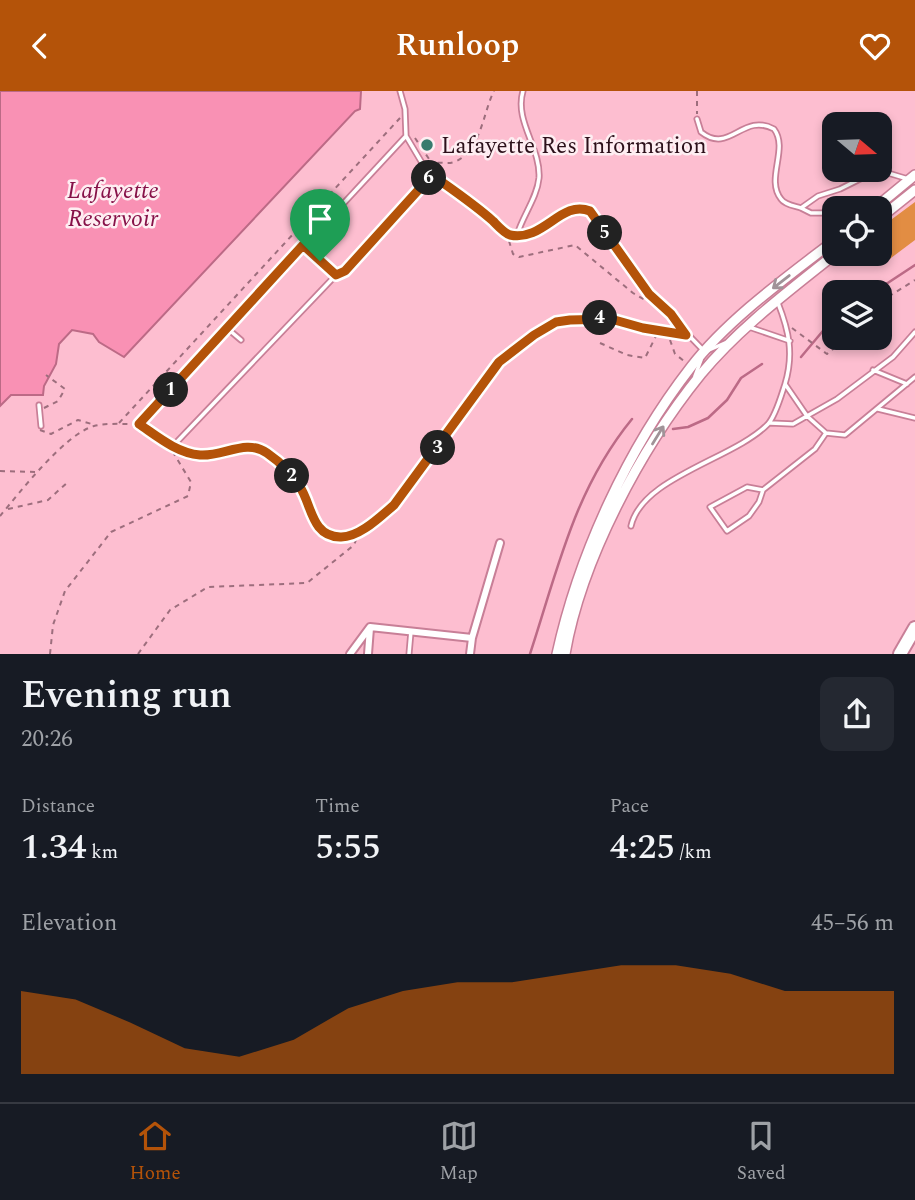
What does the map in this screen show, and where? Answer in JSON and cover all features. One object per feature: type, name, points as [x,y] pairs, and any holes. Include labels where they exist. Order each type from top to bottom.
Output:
[{"type":"highway","points":[[900,654],[915,628]]},
{"type":"main road","points":[[890,196],[913,178]]},
{"type":"main road","points":[[892,209],[915,191]]},
{"type":"main road","points":[[556,654],[577,580],[596,533],[645,435],[691,367],[705,352],[769,290],[822,250]]},
{"type":"main road","points":[[565,654],[585,580],[643,459],[688,391],[736,338],[777,300],[822,264]]},
{"type":"street","points":[[470,654],[472,638],[500,543]]},
{"type":"street","points":[[370,627],[472,638]]},
{"type":"street","points":[[350,654],[370,627]]},
{"type":"street","points":[[368,654],[370,627]]},
{"type":"lane","points":[[400,91],[408,134],[425,168],[432,175],[464,197],[508,235],[533,235],[570,210],[580,207],[590,211],[649,294],[705,352]]},
{"type":"lane","points":[[517,235],[537,189],[539,177],[539,163],[522,111],[523,91]]},
{"type":"lane","points":[[698,119],[701,132],[716,141],[747,126],[763,124],[774,129],[779,140],[776,176],[778,193],[786,203],[811,213],[822,213]]},
{"type":"lane","points":[[408,134],[139,424],[172,447],[198,455],[212,455],[240,446],[261,449],[280,462],[298,484],[308,500],[312,519],[319,529],[340,537],[360,530],[394,505],[499,362],[517,346],[556,322],[611,319],[659,332],[686,335]]},
{"type":"lane","points":[[801,208],[818,196],[840,189],[878,170],[913,178]]},
{"type":"lane","points":[[172,447],[336,275],[345,271],[432,175]]},
{"type":"lane","points":[[303,245],[336,275]]},
{"type":"lane","points":[[631,526],[635,512],[661,489],[735,447],[769,423],[789,371],[790,341],[777,300]]},
{"type":"lane","points":[[748,326],[790,341]]},
{"type":"lane","points":[[228,328],[241,340]]},
{"type":"lane","points":[[769,423],[780,426],[793,424],[836,399],[893,357],[915,332]]},
{"type":"lane","points":[[688,391],[705,352],[736,338]]},
{"type":"lane","points":[[873,370],[907,384]]},
{"type":"lane","points":[[785,384],[807,416],[825,433],[845,435],[915,377]]},
{"type":"lane","points":[[39,406],[41,426]]},
{"type":"lane","points":[[878,409],[915,418]]},
{"type":"lane","points":[[762,490],[747,487],[710,507],[727,531],[749,516],[759,502],[762,490],[816,449],[825,433]]},
{"type":"lane","points":[[409,654],[411,631]]},
{"type":"path","points":[[425,168],[431,163],[450,163],[465,154],[479,132],[494,91]]},
{"type":"path","points":[[697,91],[698,119]]},
{"type":"path","points":[[118,423],[405,113]]},
{"type":"path","points":[[408,134],[438,171]]},
{"type":"path","points":[[508,235],[509,249],[519,257],[575,245],[633,293],[657,306]]},
{"type":"path","points":[[892,294],[915,279]]},
{"type":"path","points":[[786,324],[827,354],[832,350]]},
{"type":"path","points":[[600,343],[626,355],[645,358],[659,332]]},
{"type":"path","points":[[669,334],[675,354],[691,367]]},
{"type":"path","points":[[39,406],[50,407],[60,399],[65,389],[46,375]]},
{"type":"path","points":[[41,426],[40,432],[47,435],[78,420],[96,426]]},
{"type":"path","points":[[0,516],[71,439],[96,426],[139,424]]},
{"type":"path","points":[[50,654],[53,625],[65,591],[111,532],[188,496],[191,482],[164,440]]},
{"type":"path","points":[[0,471],[38,473]]},
{"type":"path","points":[[6,509],[48,500],[69,481]]},
{"type":"path","points":[[138,654],[170,610],[208,587],[307,583],[354,545],[360,530]]},
{"type":"shaded area","points":[[915,202],[915,240],[892,257],[892,219]]},
{"type":"water","name":"Lafayette Reservoir","points":[[0,91],[361,91],[360,109],[355,111],[124,357],[99,342],[93,334],[72,330],[59,344],[56,364],[44,386],[43,395],[11,395],[0,406]]},
{"type":"waterway","points":[[892,280],[915,265]]},
{"type":"waterway","points":[[801,357],[822,332]]},
{"type":"waterway","points":[[673,429],[688,427],[708,418],[727,400],[741,378],[762,364]]},
{"type":"waterway","points":[[530,654],[559,561],[582,502],[612,446],[632,419]]},
{"type":"place","name":"Lafayette Res Information","points":[[427,145]]},
{"type":"route","points":[[432,175],[464,197],[508,235],[533,235],[570,210],[580,207],[590,211],[649,294],[671,314],[686,335],[669,334],[611,319],[556,322],[517,346],[499,362],[394,505],[374,522],[351,535],[340,537],[319,529],[312,519],[308,500],[298,484],[280,462],[261,449],[240,446],[212,455],[198,455],[172,447],[139,424],[303,245],[320,261],[336,275],[345,271],[432,175]]}]
